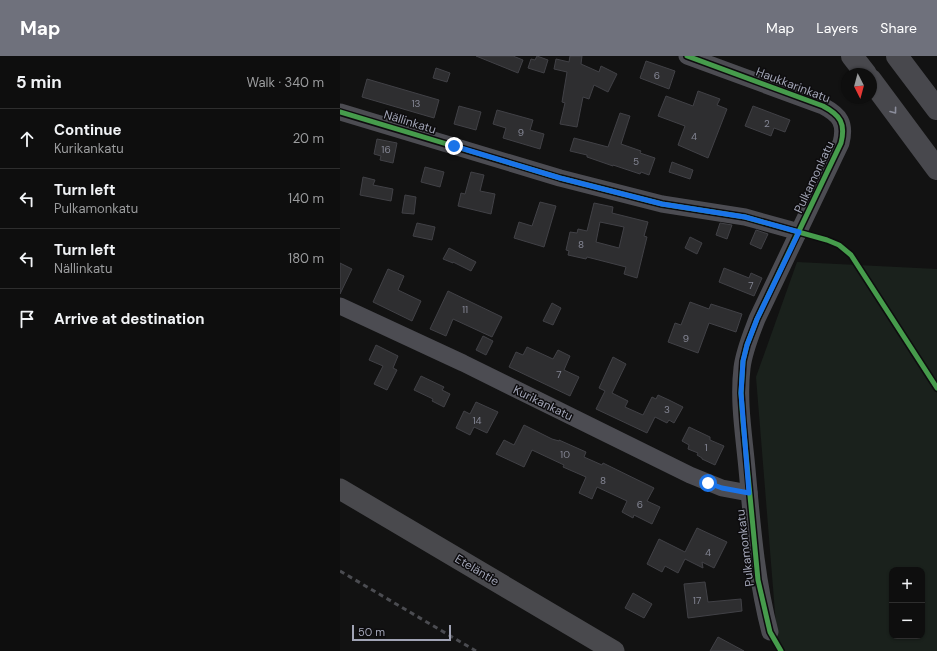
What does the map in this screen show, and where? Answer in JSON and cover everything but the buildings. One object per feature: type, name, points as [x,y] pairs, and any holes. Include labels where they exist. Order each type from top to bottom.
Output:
[{"type":"highway","points":[[852,56],[861,68]]},
{"type":"highway","points":[[897,56],[937,109]]},
{"type":"highway","points":[[877,88],[937,169]]},
{"type":"main road","name":"Eteläntie","points":[[340,490],[614,651]]},
{"type":"street","name":"Haukkarinkatu","points":[[687,56],[823,106],[838,116],[842,123]]},
{"type":"street","name":"Nällinkatu","points":[[340,112],[560,178],[662,204],[745,217],[799,232]]},
{"type":"street","name":"Pulkamonkatu","points":[[770,632],[758,580],[749,493],[741,393],[743,361],[747,345],[757,319],[841,143],[843,137],[842,123]]},
{"type":"street","name":"Kurikankatu","points":[[340,306],[463,363],[690,475],[722,488],[749,493]]},
{"type":"shaded area","points":[[797,262],[937,269],[937,651],[779,651],[756,377]]},
{"type":"railway","points":[[340,571],[476,651]]},
{"type":"cycle path","points":[[687,56],[823,106],[837,116],[843,130],[841,143],[757,319],[747,345],[743,361],[741,393],[758,580],[770,632],[781,651]]},
{"type":"cycle path","points":[[340,112],[560,178],[662,204],[745,217],[827,240],[839,245],[851,255],[937,388]]},
{"type":"route","points":[[454,146],[560,178],[662,204],[745,217],[799,232],[757,319],[747,345],[743,361],[741,393],[749,493],[722,488],[708,483]]}]
